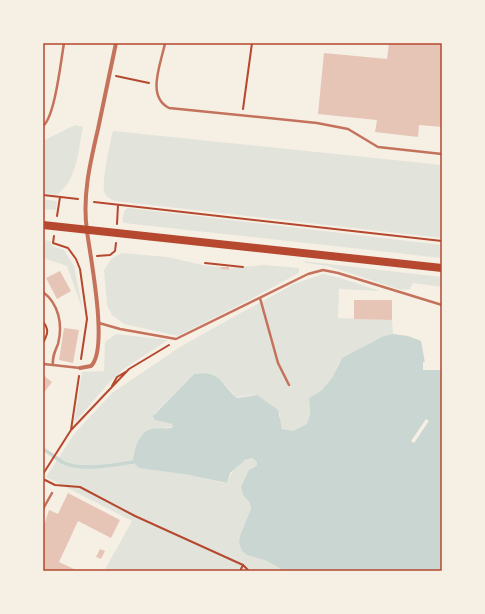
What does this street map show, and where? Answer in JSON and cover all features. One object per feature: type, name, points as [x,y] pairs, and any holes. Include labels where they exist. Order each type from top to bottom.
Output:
[{"type":"main road","points":[[43,225],[442,268]]},
{"type":"street","points":[[80,368],[91,366],[95,360],[98,323],[96,294],[86,230],[85,200],[89,167],[116,43]]},
{"type":"lane","points":[[43,126],[47,123],[55,98],[64,43]]},
{"type":"lane","points":[[165,43],[156,89],[158,97],[163,105],[169,108],[317,123],[348,129],[378,147],[442,154]]},
{"type":"lane","points":[[98,323],[120,329],[176,339],[308,274],[323,270],[338,272],[442,305]]},
{"type":"lane","points":[[43,292],[50,297],[57,309],[60,324],[58,342],[52,359],[53,365]]},
{"type":"lane","points":[[260,298],[278,363],[289,385]]},
{"type":"lane","points":[[43,364],[80,368]]},
{"type":"lane","points":[[43,510],[52,493]]},
{"type":"path","points":[[242,116],[252,43]]},
{"type":"path","points":[[109,75],[157,84]]},
{"type":"path","points":[[43,195],[137,208],[442,241]]},
{"type":"path","points":[[60,197],[53,243],[68,248],[76,259],[81,273],[87,319],[71,430]]},
{"type":"path","points":[[205,263],[244,267]]},
{"type":"path","points":[[43,322],[48,332],[43,343]]},
{"type":"path","points":[[112,388],[117,377],[176,339]]},
{"type":"path","points":[[43,474],[53,456],[71,430],[129,369]]},
{"type":"path","points":[[43,479],[55,485],[80,487],[135,516],[243,565],[250,571]]},
{"type":"path","points":[[240,571],[243,565]]},
{"type":"shaded area","points":[[75,125],[83,127],[76,164],[69,182],[56,195],[43,193],[43,141]]},
{"type":"shaded area","points":[[113,131],[442,165],[442,238],[115,201],[105,194],[104,191],[104,178]]},
{"type":"shaded area","points":[[43,199],[57,201],[56,210],[43,209]]},
{"type":"shaded area","points":[[128,208],[442,245],[442,258],[124,223],[122,219],[125,210]]},
{"type":"shaded area","points":[[43,240],[50,241],[52,246],[64,250],[74,266],[83,311],[67,266],[43,258]]},
{"type":"shaded area","points":[[122,253],[168,257],[207,266],[221,267],[221,269],[264,265],[299,268],[299,273],[178,336],[124,324],[112,315],[107,305],[104,270],[112,258]]},
{"type":"shaded area","points":[[303,261],[442,277],[442,287],[413,283],[410,289],[401,290],[328,266],[306,263]]},
{"type":"shaded area","points":[[323,274],[380,291],[339,289],[338,318],[392,320],[393,334],[384,336],[339,362],[333,378],[322,390],[309,398],[310,414],[307,424],[293,431],[285,431],[280,425],[280,414],[253,395],[236,397],[223,383],[213,377],[207,374],[194,374],[154,414],[155,420],[172,424],[173,427],[151,429],[140,437],[184,474],[224,483],[228,481],[234,470],[244,461],[252,458],[257,462],[257,465],[251,468],[241,487],[243,495],[250,503],[251,509],[247,555],[267,561],[284,571],[104,571],[132,521],[46,477],[74,434],[112,393],[180,347],[296,283]]},
{"type":"shaded area","points":[[116,334],[168,340],[125,368],[108,384],[74,423],[82,372],[104,371],[105,342]]},
{"type":"shaded area","points":[[393,334],[408,336],[421,341],[425,363],[442,364],[442,571],[284,571],[267,561],[247,555],[242,551],[239,542],[251,509],[250,503],[243,495],[241,487],[249,470],[257,465],[257,462],[252,458],[245,460],[230,473],[227,483],[184,474],[139,468],[133,462],[134,453],[143,434],[151,429],[173,427],[172,424],[155,420],[153,416],[194,374],[203,373],[215,376],[237,398],[257,395],[278,410],[282,429],[293,431],[307,424],[310,414],[309,398],[322,390],[332,378],[342,358],[384,336]]},
{"type":"pier","points":[[423,362],[442,362],[442,370],[423,370]]},
{"type":"pier","points":[[426,419],[429,421],[414,443],[411,441]]},
{"type":"building","points":[[389,43],[442,43],[442,127],[419,125],[418,137],[375,132],[377,120],[318,114],[324,53],[387,59]]},
{"type":"building","points":[[221,267],[229,267],[229,270],[221,269]]},
{"type":"building","points":[[60,271],[71,291],[57,299],[46,278]]},
{"type":"building","points":[[354,300],[392,300],[392,320],[354,319]]},
{"type":"building","points":[[64,328],[79,330],[73,363],[59,360]]},
{"type":"building","points":[[43,375],[52,382],[43,394]]},
{"type":"building","points":[[68,493],[120,520],[111,538],[78,521],[59,562],[78,571],[43,571],[43,529],[49,510],[58,514]]},
{"type":"building","points":[[100,549],[105,551],[101,559],[96,557]]},
{"type":"waterway","points":[[43,449],[64,463],[80,467],[98,467],[133,462]]}]
